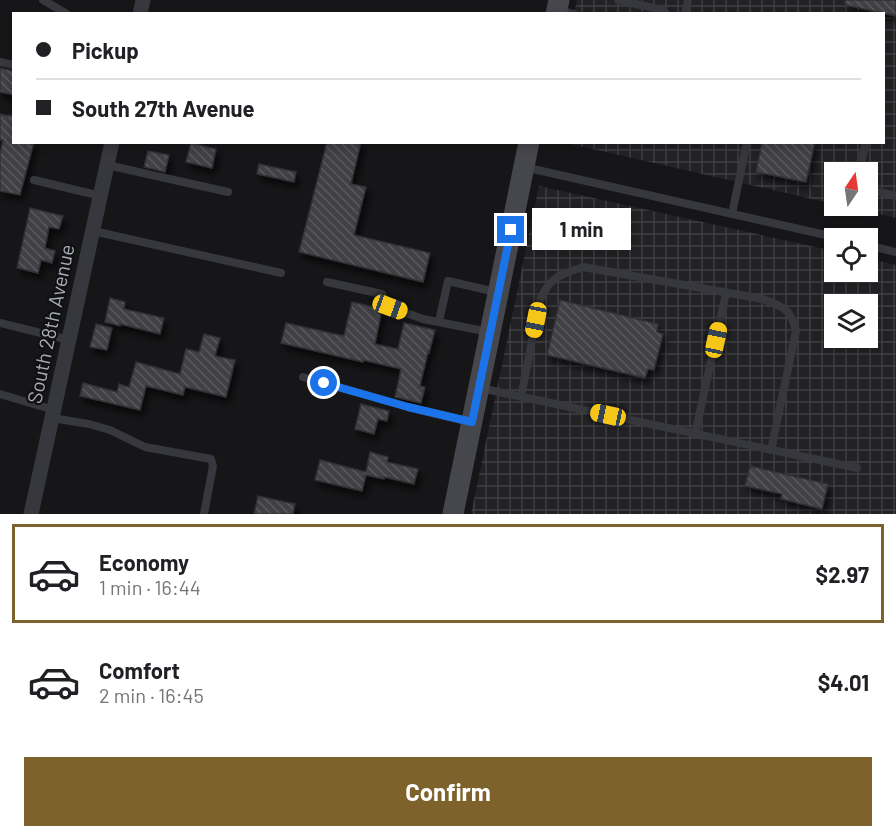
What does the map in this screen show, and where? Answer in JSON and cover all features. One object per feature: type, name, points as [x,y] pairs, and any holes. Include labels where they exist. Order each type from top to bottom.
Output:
[{"type":"main road","points":[[453,514],[529,144]]},
{"type":"street","name":"South 28th Avenue","points":[[31,514],[112,144]]},
{"type":"lane","points":[[43,0],[64,12]]},
{"type":"lane","points":[[618,0],[664,12]]},
{"type":"lane","points":[[732,214],[747,144]]},
{"type":"lane","points":[[861,162],[866,144]]},
{"type":"lane","points":[[107,165],[228,192]]},
{"type":"lane","points":[[524,167],[824,235]]},
{"type":"lane","points":[[34,180],[101,196]]},
{"type":"lane","points":[[878,192],[896,196]]},
{"type":"lane","points":[[93,231],[280,273]]},
{"type":"lane","points":[[878,248],[896,252]]},
{"type":"lane","points":[[521,397],[540,300],[546,287],[566,272],[583,267],[764,299],[784,307],[793,319],[796,331],[771,450]]},
{"type":"lane","points":[[439,321],[448,281],[498,292]]},
{"type":"lane","points":[[327,282],[382,294],[390,307],[423,319],[490,332]]},
{"type":"lane","points":[[695,434],[726,293]]},
{"type":"lane","points":[[0,323],[69,340]]},
{"type":"lane","points":[[303,377],[408,407],[472,422]]},
{"type":"lane","points":[[479,388],[857,468]]},
{"type":"lane","points":[[0,394],[53,414],[110,430],[145,447],[211,459],[213,466],[204,514]]},
{"type":"shaded area","points":[[577,0],[896,0],[896,218],[878,214],[878,162],[824,162],[824,202],[570,144],[885,144],[885,12],[574,12]]},
{"type":"shaded area","points":[[539,186],[824,249],[824,282],[878,282],[878,261],[896,265],[896,514],[471,514]]},
{"type":"building","points":[[845,0],[896,0],[896,16],[885,12],[845,5]]},
{"type":"building","points":[[0,68],[12,71],[12,95],[0,92]]},
{"type":"building","points":[[0,114],[12,116],[12,144],[33,144],[20,195],[0,191],[0,154],[3,140],[0,140]]},
{"type":"building","points":[[191,144],[216,149],[212,168],[186,162]]},
{"type":"building","points":[[326,144],[361,144],[351,184],[366,187],[354,235],[430,253],[423,282],[299,252]]},
{"type":"building","points":[[762,144],[815,144],[806,182],[756,172]]},
{"type":"building","points":[[148,151],[169,155],[165,172],[144,167]]},
{"type":"building","points":[[259,164],[296,172],[294,182],[257,174]]},
{"type":"building","points":[[30,208],[63,216],[59,229],[49,227],[45,248],[55,251],[52,263],[41,260],[38,273],[17,268]]},
{"type":"building","points":[[110,298],[125,302],[124,309],[164,318],[160,334],[105,322]]},
{"type":"building","points":[[560,300],[658,324],[657,332],[663,334],[654,370],[648,369],[645,378],[547,355]]},
{"type":"building","points":[[352,302],[382,309],[375,344],[398,349],[404,323],[435,330],[420,386],[425,387],[421,403],[395,397],[401,369],[281,343],[286,323],[344,336]]},
{"type":"building","points":[[96,324],[112,328],[107,350],[90,347]]},
{"type":"building","points":[[204,334],[220,338],[215,356],[235,360],[226,397],[185,387],[183,395],[146,386],[140,410],[80,396],[83,383],[117,392],[119,384],[129,387],[136,362],[180,374],[186,349],[199,352]]},
{"type":"building","points":[[361,404],[389,411],[387,421],[378,419],[374,434],[355,429]]},
{"type":"building","points":[[370,452],[388,457],[387,462],[418,469],[414,484],[366,475],[362,491],[315,480],[320,460],[366,472]]},
{"type":"building","points":[[750,466],[828,484],[822,509],[781,499],[782,494],[745,486]]},
{"type":"building","points":[[258,496],[295,504],[293,514],[254,514]]},
{"type":"route","points":[[324,383],[408,407],[472,422],[511,230]]}]
